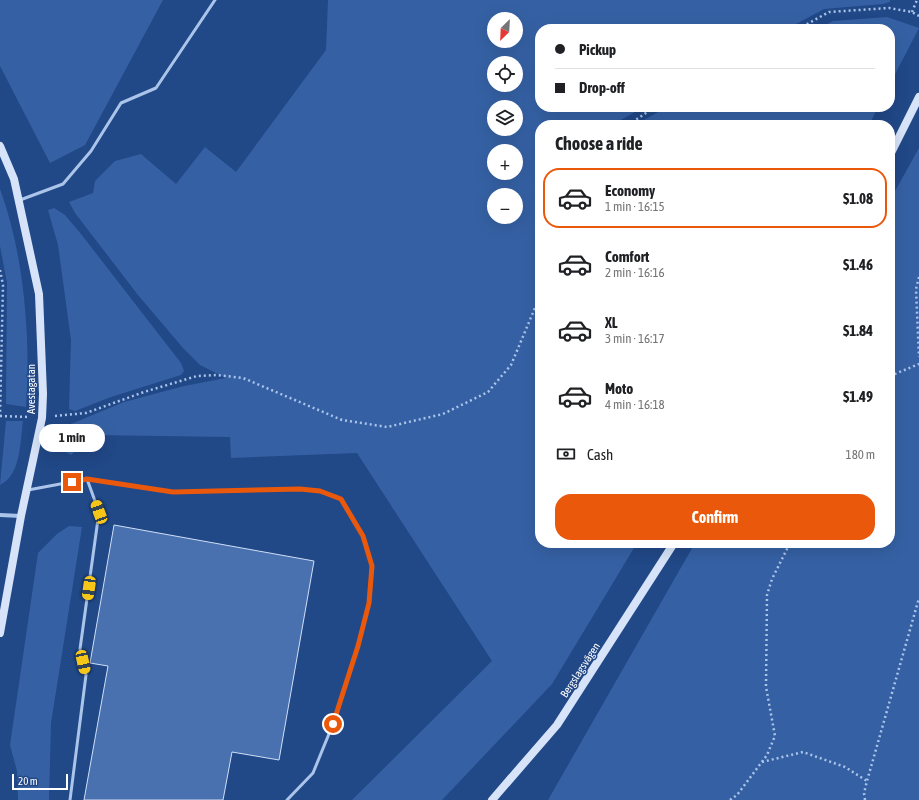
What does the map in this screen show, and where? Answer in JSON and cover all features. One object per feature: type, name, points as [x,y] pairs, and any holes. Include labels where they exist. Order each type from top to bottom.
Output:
[{"type":"street","points":[[895,145],[919,98]]},
{"type":"street","name":"Avestagatan","points":[[0,146],[14,179],[39,294],[43,394],[42,418],[21,516],[0,633]]},
{"type":"street","points":[[0,515],[21,516]]},
{"type":"street","name":"Bergslagsvägen","points":[[492,800],[556,725],[671,548]]},
{"type":"lane","points":[[18,200],[63,184],[91,152],[121,104],[156,88],[215,0]]},
{"type":"lane","points":[[26,491],[87,479],[173,492],[300,489],[320,491],[341,499],[363,536],[372,566],[369,603],[358,646],[330,731],[313,773],[287,800]]},
{"type":"lane","points":[[70,800],[86,675],[80,649],[99,512],[87,479]]},
{"type":"path","points":[[912,12],[917,0]]},
{"type":"path","points":[[807,24],[829,12],[889,8],[912,12],[919,16]]},
{"type":"path","points":[[636,120],[648,112]]},
{"type":"path","points":[[0,270],[3,285],[0,416],[42,418],[86,413],[144,392],[197,376],[217,375],[243,378],[342,420],[386,427],[443,414],[488,392],[511,365],[535,308]]},
{"type":"path","points":[[919,277],[916,289],[919,358]]},
{"type":"path","points":[[895,374],[919,364]]},
{"type":"path","points":[[730,800],[737,795],[762,762],[775,736],[766,687],[767,595],[772,579],[788,548]]},
{"type":"path","points":[[865,800],[864,793],[867,781],[919,598]]},
{"type":"path","points":[[762,762],[803,752],[845,768],[867,781]]},
{"type":"shaded area","points":[[0,0],[163,0],[85,145],[50,163],[0,66]]},
{"type":"shaded area","points":[[328,0],[890,0],[890,2],[883,4],[824,9],[796,24],[535,24],[535,112],[635,112],[621,120],[535,120],[535,548],[634,548],[552,684],[442,800],[352,800],[492,661],[357,453],[231,458],[230,437],[93,435],[71,455],[64,451],[66,426],[124,402],[184,386],[226,378],[200,365],[183,348],[138,295],[75,213],[69,202],[93,193],[95,181],[115,161],[141,154],[176,184],[205,147],[236,172],[326,50]]},
{"type":"shaded area","points":[[887,17],[919,28],[895,74],[895,24],[827,24],[833,21]]},
{"type":"shaded area","points":[[658,112],[876,112],[872,120],[644,120]]},
{"type":"shaded area","points":[[919,148],[919,800],[548,800],[692,548],[895,548],[895,191]]},
{"type":"shaded area","points":[[0,189],[15,241],[24,296],[27,353],[26,407],[6,404],[7,283],[0,246]]},
{"type":"shaded area","points":[[54,208],[65,215],[81,234],[181,363],[184,371],[181,375],[111,397],[75,411],[69,409],[71,340],[58,245],[48,210]]},
{"type":"shaded area","points":[[6,421],[23,421],[16,466],[7,480],[0,485]]},
{"type":"shaded area","points":[[69,526],[82,527],[51,723],[49,800],[18,800],[17,771],[10,745],[38,553],[57,534]]},
{"type":"building","points":[[114,525],[314,561],[279,760],[232,752],[223,800],[84,800],[108,666],[90,663]]},
{"type":"route","points":[[72,482],[87,479],[173,492],[300,489],[320,491],[341,499],[363,536],[372,566],[369,603],[358,646],[333,724]]}]
